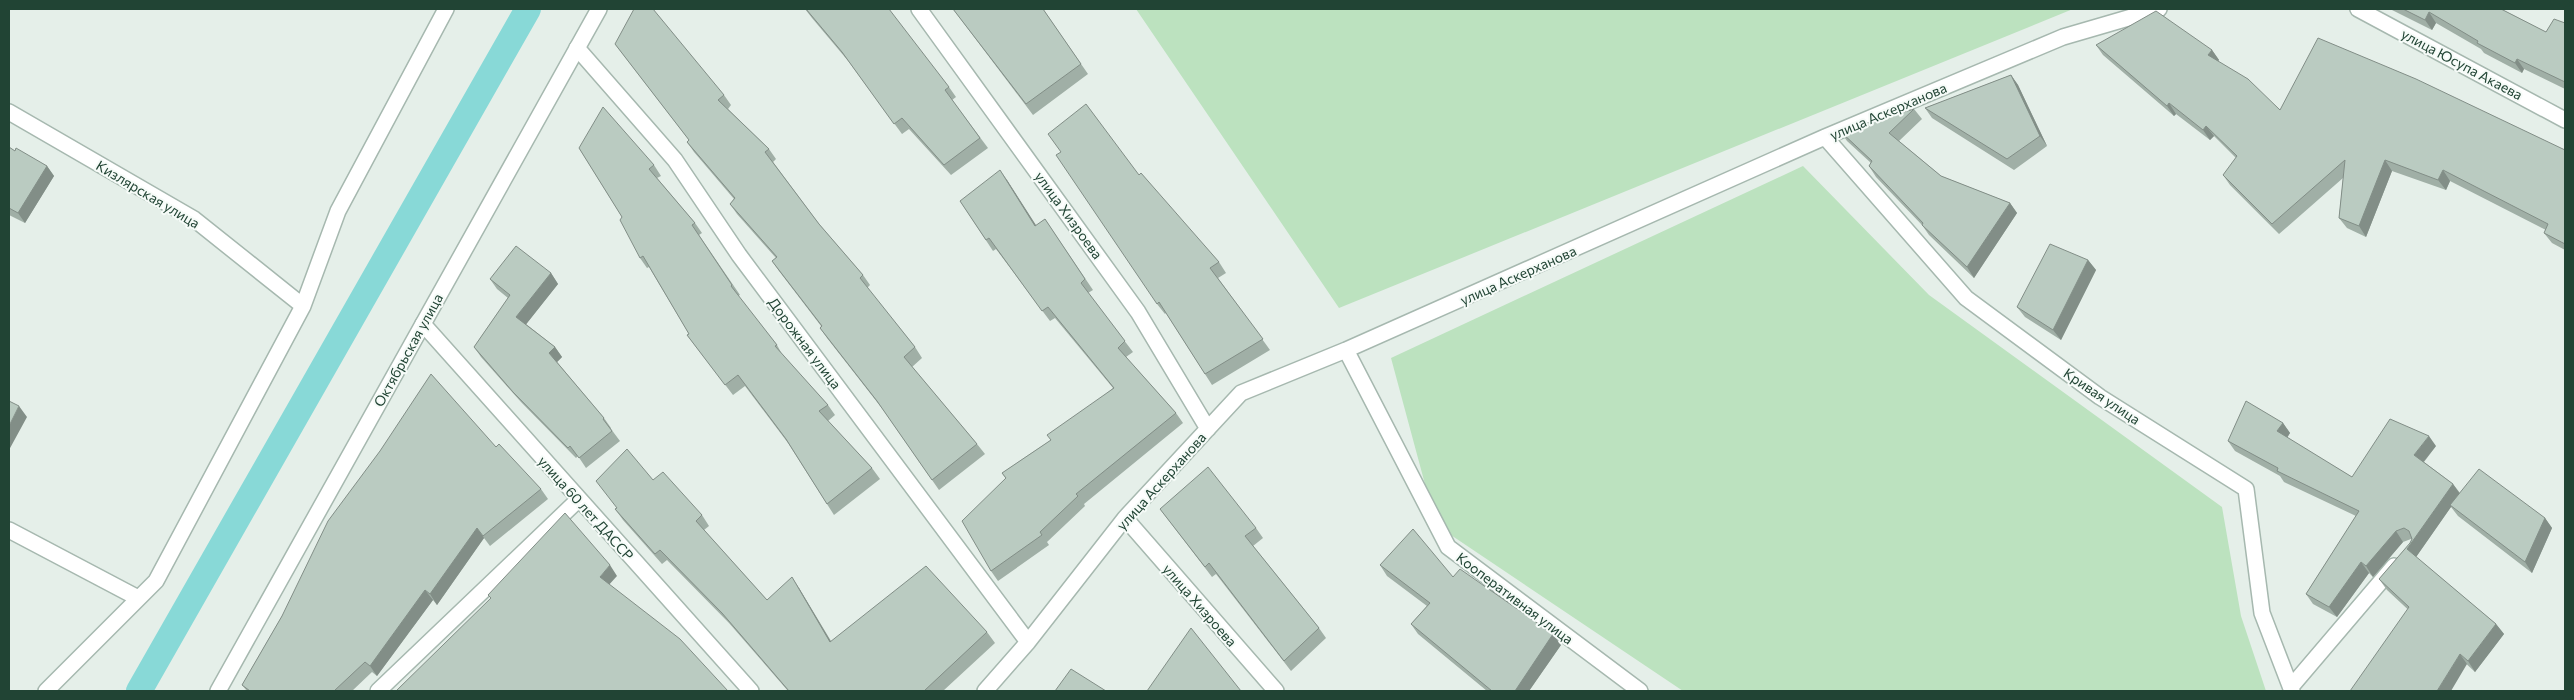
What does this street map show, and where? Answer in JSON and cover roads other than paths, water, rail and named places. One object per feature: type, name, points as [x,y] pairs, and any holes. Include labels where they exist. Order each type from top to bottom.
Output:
[{"type":"street","points":[[46,691],[156,581],[303,306],[338,211],[446,9]]},
{"type":"street","name":"Октябрьская улица","points":[[218,691],[599,9]]},
{"type":"street","name":"улица Хизроева","points":[[919,9],[1138,312],[1208,429]]},
{"type":"street","name":"улица Аскерханова","points":[[985,691],[1028,642],[1125,518],[1241,393],[1346,350],[1825,137],[2063,37],[2159,9]]},
{"type":"street","name":"улица Юсупа Акаева","points":[[2358,9],[2565,120]]},
{"type":"street","name":"Дорожная улица","points":[[577,48],[675,160],[739,255],[1028,642]]},
{"type":"street","name":"Кизлярская улица","points":[[9,112],[194,219],[303,306]]},
{"type":"street","name":"Кривая улица","points":[[1825,137],[1966,298],[2100,397],[2246,489],[2262,613],[2292,689]]},
{"type":"street","name":"улица 60 лет ДАССР","points":[[423,324],[578,500],[751,691]]},
{"type":"street","name":"Кооперативная улица","points":[[1346,350],[1448,548],[1640,691]]},
{"type":"street","points":[[378,691],[578,500]]},
{"type":"street","name":"улица Хизроева","points":[[1125,518],[1276,691]]},
{"type":"street","points":[[9,530],[138,598]]},
{"type":"street","points":[[2292,689],[2404,555]]},
{"type":"waterway","points":[[139,691],[528,9]]}]
